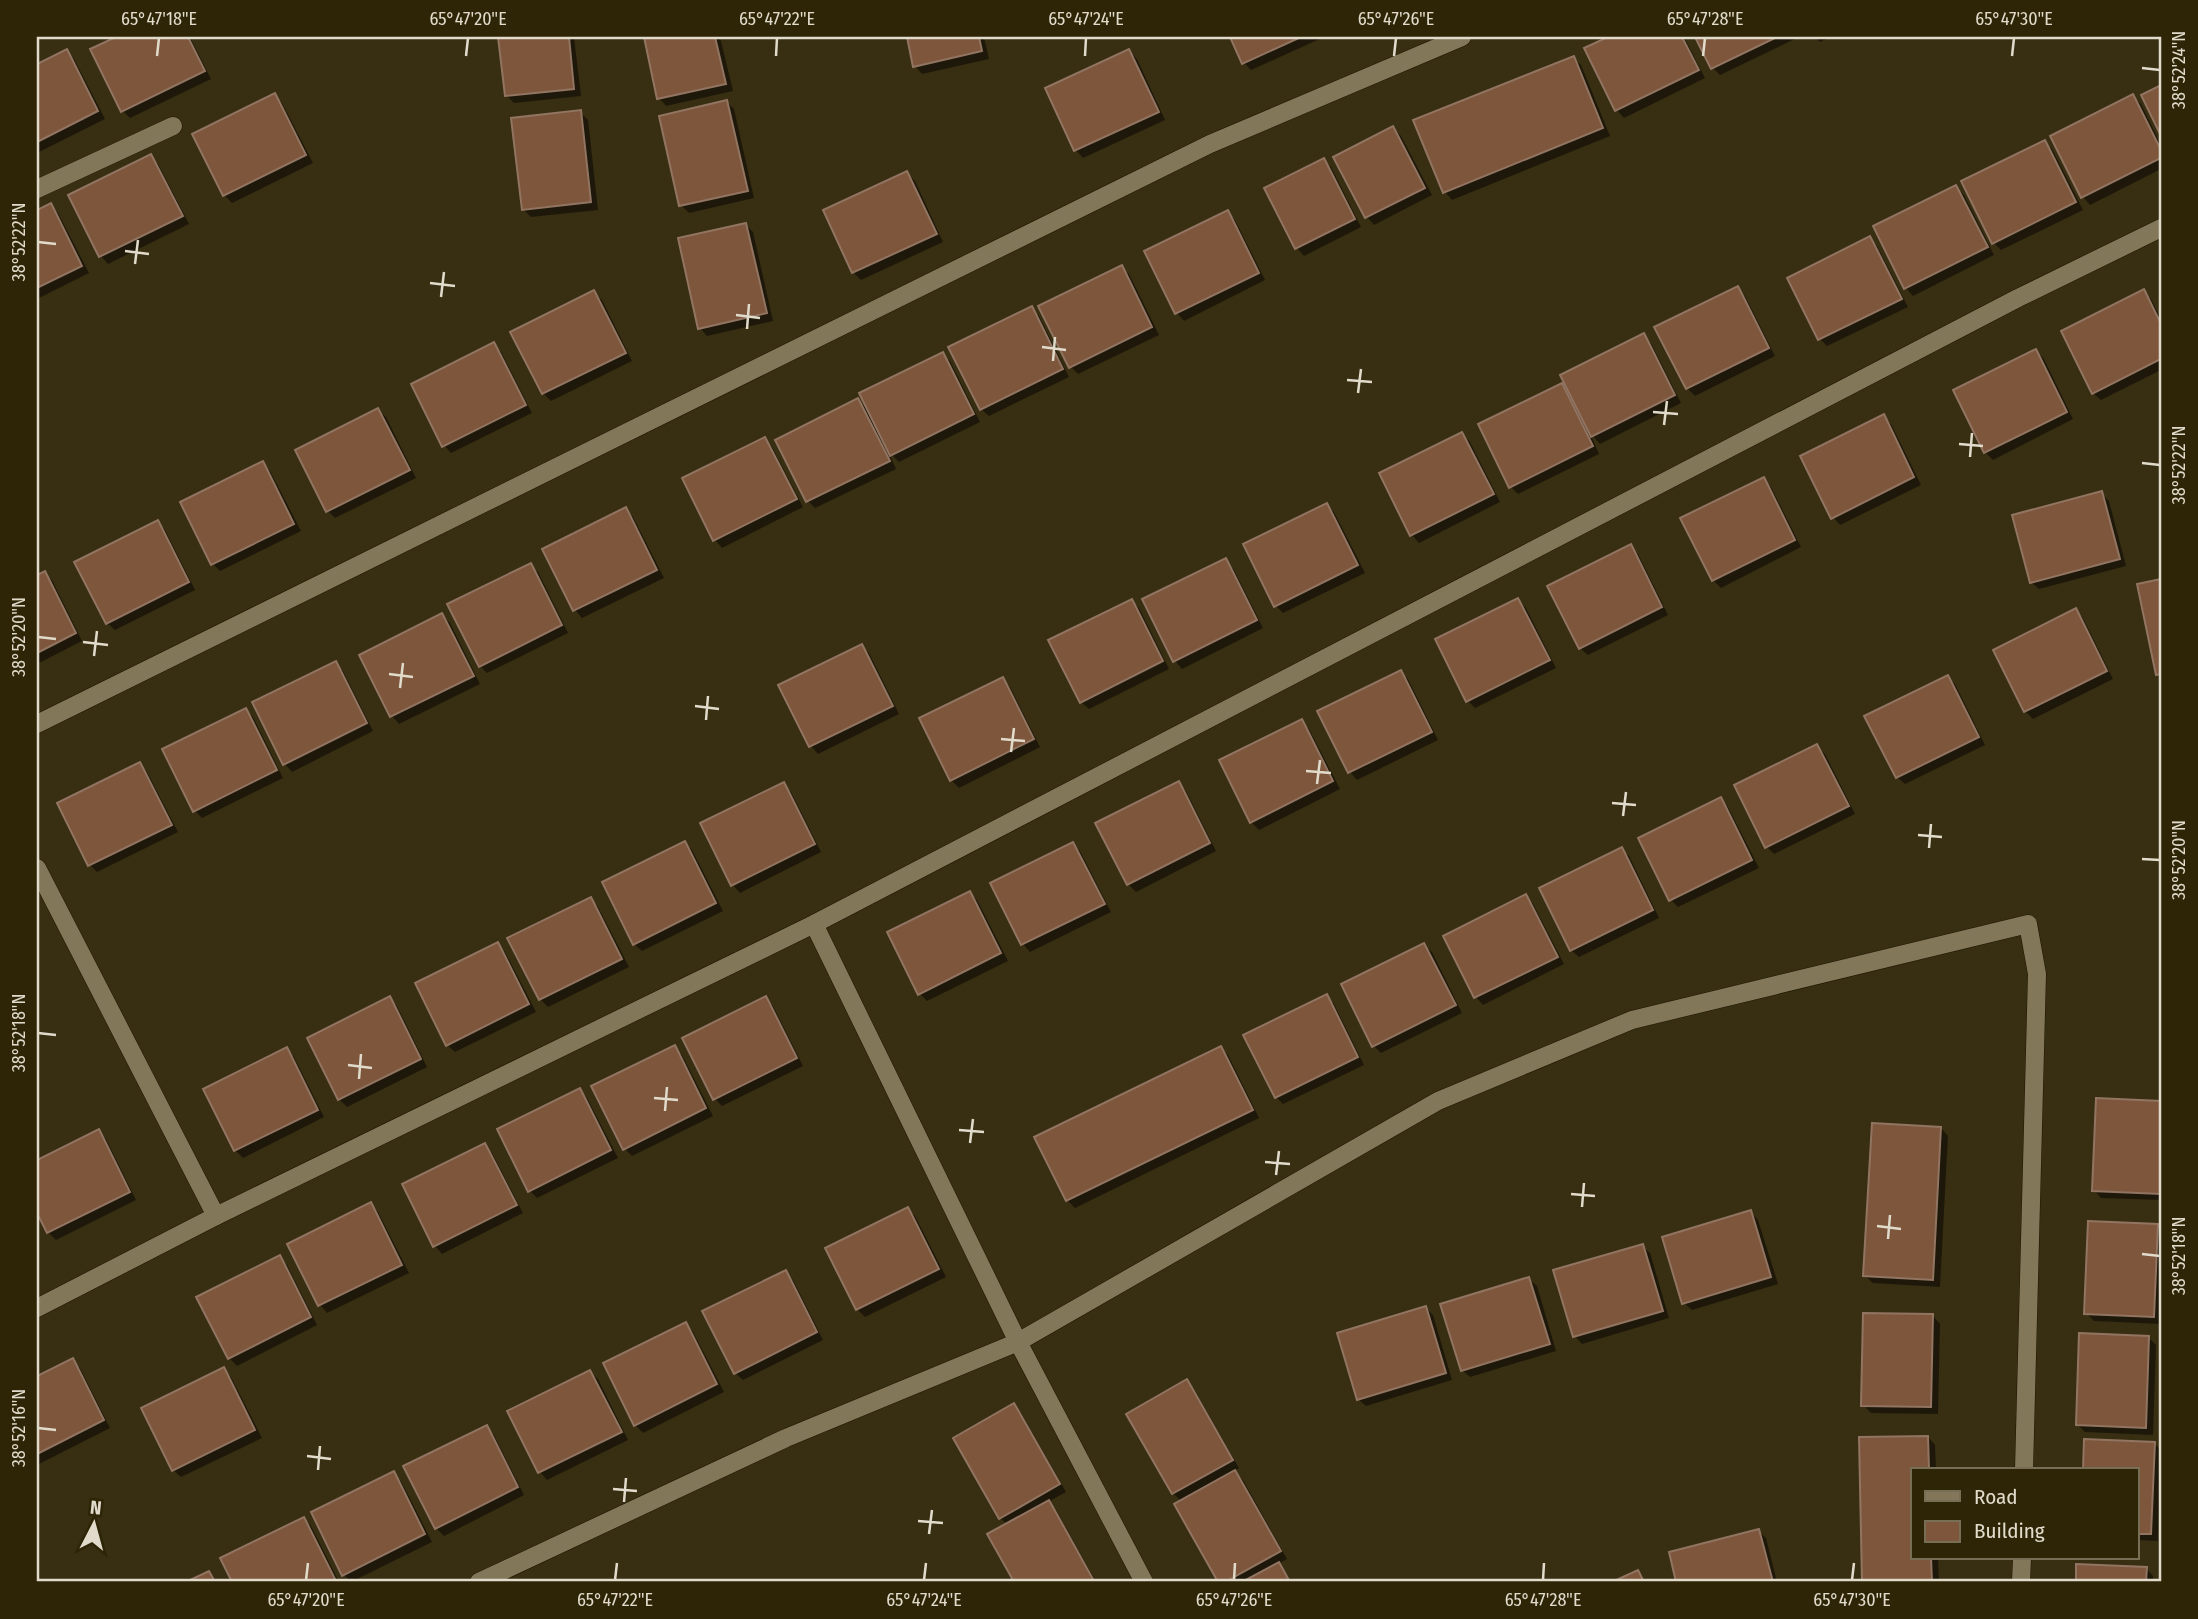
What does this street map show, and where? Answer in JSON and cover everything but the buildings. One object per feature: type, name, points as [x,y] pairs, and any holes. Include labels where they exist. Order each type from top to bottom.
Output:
[{"type":"street","points":[[37,724],[1210,144],[1462,37]]},
{"type":"street","points":[[37,189],[173,127]]},
{"type":"street","points":[[37,1308],[216,1216],[814,924],[2018,298],[2161,228]]},
{"type":"street","points":[[37,868],[216,1216]]},
{"type":"street","points":[[814,924],[1018,1342],[1144,1582]]},
{"type":"street","points":[[479,1582],[786,1438],[1018,1342],[1438,1101],[1632,1020],[2028,924],[2037,974],[2024,1468]]},
{"type":"street","points":[[2021,1582],[2022,1560]]}]
